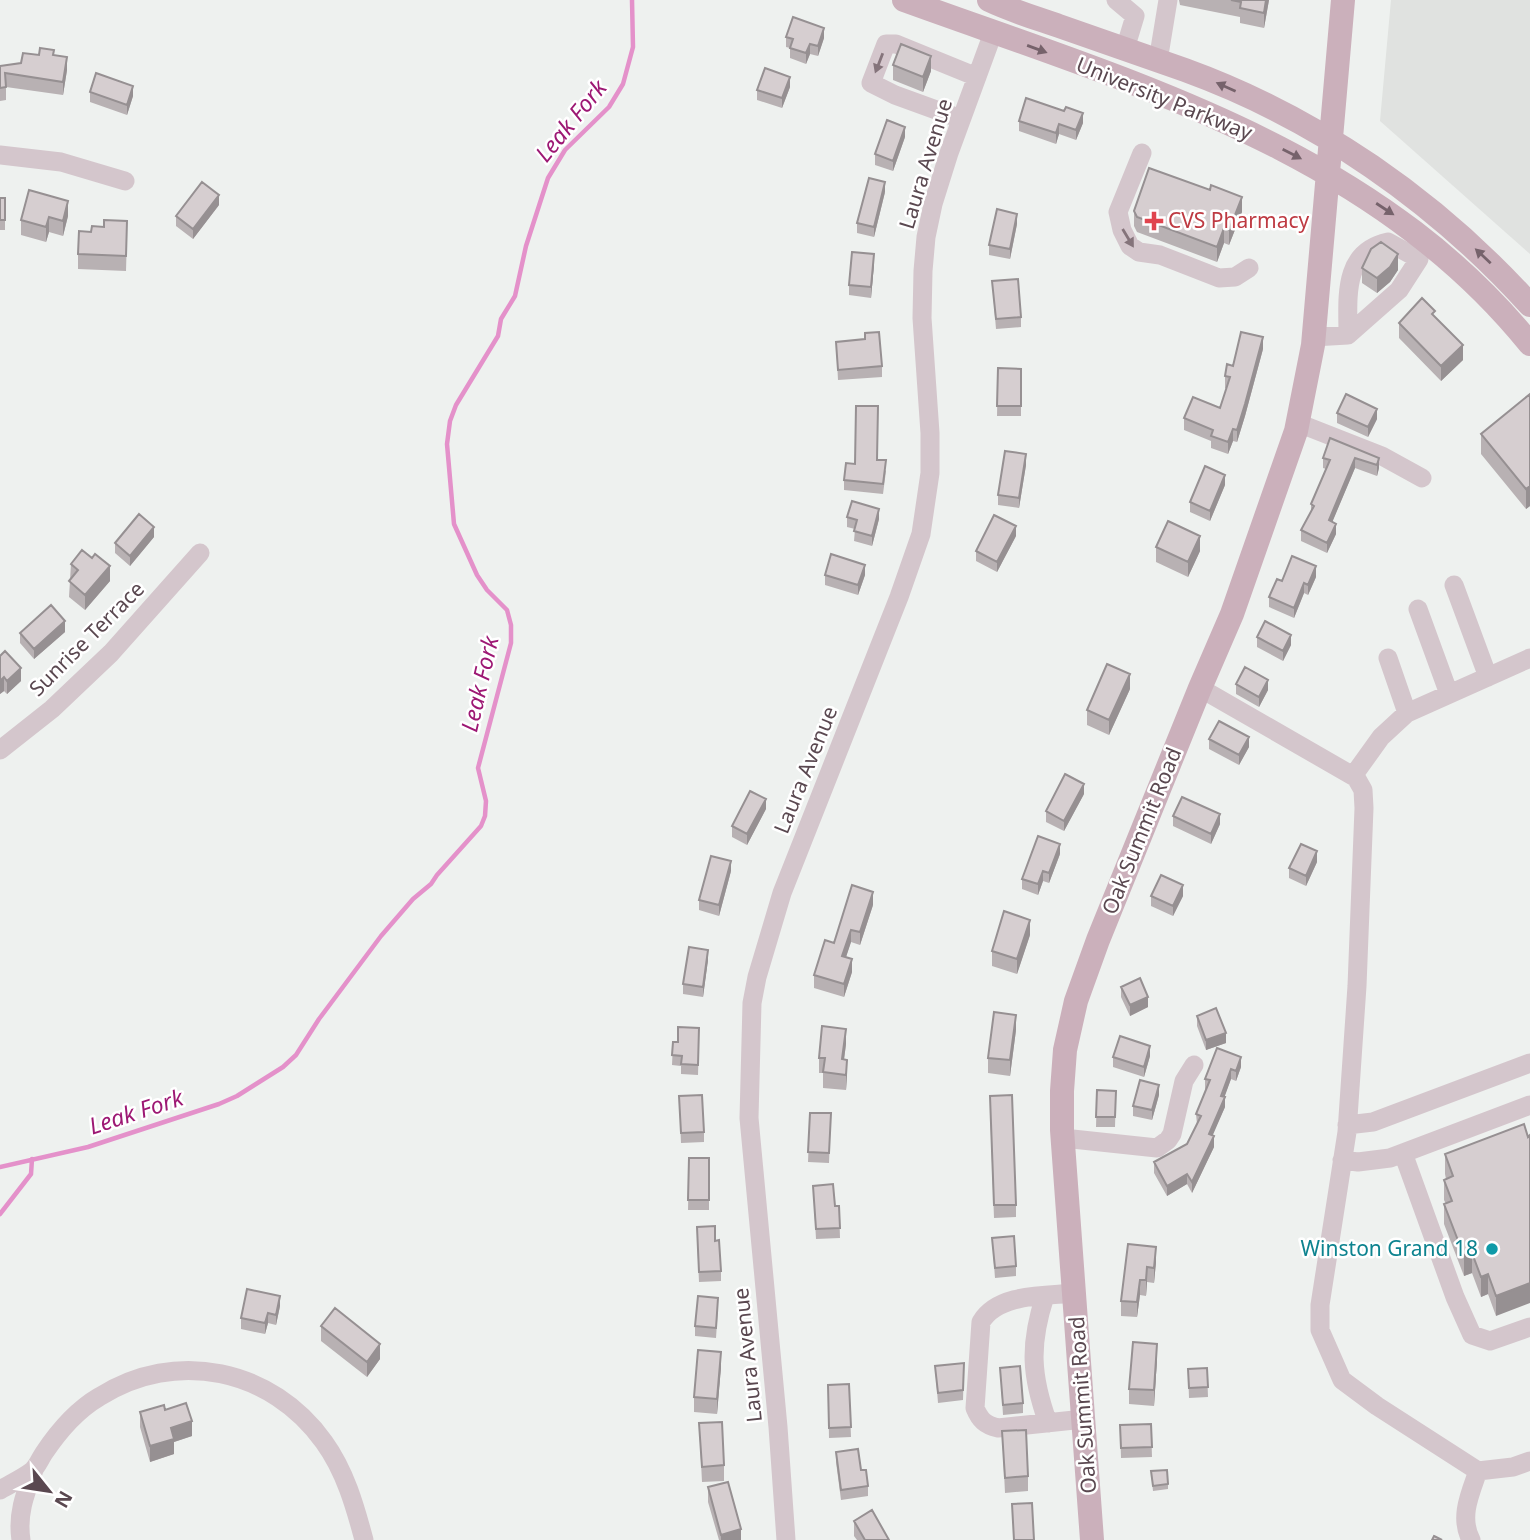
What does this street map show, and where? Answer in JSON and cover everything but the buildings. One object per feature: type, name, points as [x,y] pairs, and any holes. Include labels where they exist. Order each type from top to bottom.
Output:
[{"type":"main road","name":"University Parkway","points":[[904,0],[1214,115],[1328,172],[1393,214],[1420,247],[1465,275],[1530,344]]},
{"type":"main road","name":"University Parkway","points":[[989,0],[1024,6],[1125,49],[1225,86],[1331,139],[1419,200],[1453,228],[1501,273],[1530,305]]},
{"type":"main road","name":"Oak Summit Road","points":[[1092,1540],[1063,1138],[1065,1051],[1076,1001],[1098,940],[1199,688],[1232,614],[1298,423],[1313,337],[1343,0]]},
{"type":"street","points":[[1116,0],[1137,8],[1125,49]]},
{"type":"street","points":[[1158,61],[1167,10]]},
{"type":"street","name":"Laura Avenue","points":[[786,1540],[749,1118],[752,1003],[782,892],[899,597],[921,534],[930,473],[922,318],[924,260],[933,204],[993,33]]},
{"type":"street","points":[[961,118],[895,95],[871,83],[886,44],[897,44],[977,76]]},
{"type":"street","points":[[1142,153],[1118,212],[1130,247],[1139,252],[1160,255],[1219,278],[1235,277],[1249,268]]},
{"type":"street","points":[[0,155],[61,162],[125,181]]},
{"type":"street","points":[[1313,337],[1348,335],[1399,290],[1420,247],[1388,242],[1375,245],[1363,254],[1352,271],[1348,335]]},
{"type":"street","points":[[1298,423],[1382,456],[1422,478]]},
{"type":"street","name":"Sunrise Terrace","points":[[0,750],[52,709],[111,653],[200,553]]},
{"type":"street","points":[[1454,585],[1488,677]]},
{"type":"street","points":[[1418,609],[1449,694]]},
{"type":"street","points":[[1388,657],[1407,713]]},
{"type":"street","points":[[1354,775],[1381,737],[1407,713],[1530,658]]},
{"type":"street","points":[[1199,688],[1354,775],[1363,790],[1357,986],[1347,1125],[1320,1305],[1320,1330],[1326,1346],[1342,1380],[1377,1406],[1478,1471],[1513,1468],[1530,1461]]},
{"type":"street","points":[[1347,1125],[1373,1122],[1530,1063]]},
{"type":"street","points":[[1063,1138],[1157,1148],[1172,1134],[1184,1081],[1194,1065]]},
{"type":"street","points":[[1342,1160],[1390,1158],[1530,1105]]},
{"type":"street","points":[[1403,1153],[1455,1297],[1472,1335],[1490,1341],[1530,1327]]},
{"type":"street","points":[[1075,1293],[1020,1299],[1001,1305],[986,1314],[981,1322],[975,1408],[980,1419],[988,1426],[1013,1427],[1084,1419]]},
{"type":"street","points":[[1045,1296],[1038,1320],[1034,1356],[1037,1392],[1048,1423]]},
{"type":"street","points":[[21,1540],[22,1502],[34,1470],[44,1453],[83,1407],[124,1383],[149,1374],[176,1370],[223,1373],[243,1378],[290,1404],[310,1423],[339,1467],[350,1492],[364,1540]]},
{"type":"street","points":[[0,1490],[34,1470]]},
{"type":"street","points":[[1471,1540],[1465,1510],[1478,1471]]},
{"type":"shaded area","points":[[1391,0],[1530,0],[1530,254],[1380,121]]},
{"type":"waterway","name":"Leak Fork","points":[[0,1167],[88,1147],[219,1104],[283,1067],[296,1055],[319,1019],[381,936],[481,826],[486,801],[478,768],[511,643],[511,625],[507,610],[487,590],[477,575],[454,524],[447,444],[450,421],[456,405],[498,336],[501,319],[515,296],[526,246],[548,178],[565,150],[609,107],[623,84],[633,47],[632,0]]},
{"type":"waterway","points":[[0,1214],[31,1174],[32,1159]]},
{"type":"place","name":"CVS Pharmacy","points":[[1154,221]]},
{"type":"place","name":"Winston Grand 18","points":[[1492,1249]]}]
